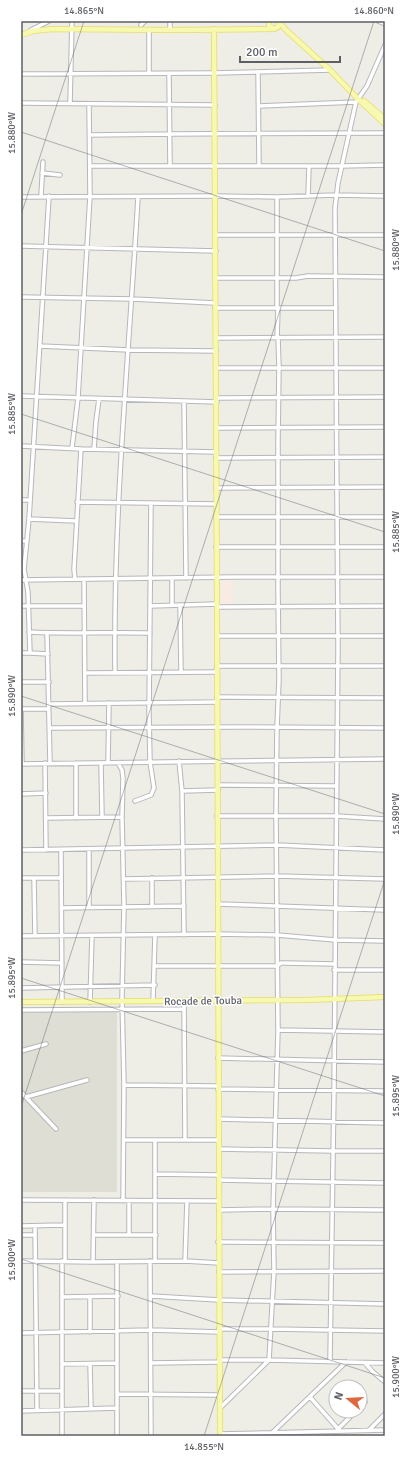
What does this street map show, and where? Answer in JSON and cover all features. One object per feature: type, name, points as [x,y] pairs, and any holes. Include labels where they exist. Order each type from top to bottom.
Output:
[{"type":"main road","points":[[258,29],[269,21],[269,26],[278,25],[286,30],[330,70],[358,100],[385,124]]},
{"type":"main road","points":[[23,34],[53,29],[258,29],[278,25]]},
{"type":"main road","points":[[214,29],[216,166],[215,306],[217,368],[216,547],[220,1435]]},
{"type":"main road","points":[[358,100],[385,118]]},
{"type":"main road","name":"Rocade de Touba","points":[[21,1002],[334,1000],[385,997]]},
{"type":"street","points":[[23,34],[41,23],[49,21]]},
{"type":"street","points":[[70,103],[72,21]]},
{"type":"street","points":[[141,25],[145,21]]},
{"type":"street","points":[[170,21],[170,30]]},
{"type":"street","points":[[379,21],[385,24]]},
{"type":"street","points":[[149,30],[149,73]]},
{"type":"street","points":[[330,1361],[337,728],[336,195],[341,166],[358,100],[367,86],[385,45]]},
{"type":"street","points":[[21,74],[214,73],[330,70]]},
{"type":"street","points":[[258,72],[259,166]]},
{"type":"street","points":[[169,73],[170,166]]},
{"type":"street","points":[[259,106],[358,100]]},
{"type":"street","points":[[21,103],[214,105]]},
{"type":"street","points":[[72,448],[78,398],[90,196],[89,104]]},
{"type":"street","points":[[90,135],[385,133]]},
{"type":"street","points":[[41,196],[43,162]]},
{"type":"street","points":[[90,166],[385,165]]},
{"type":"street","points":[[308,196],[309,166]]},
{"type":"street","points":[[42,173],[60,175]]},
{"type":"street","points":[[30,653],[28,606],[24,569],[34,446],[49,196]]},
{"type":"street","points":[[115,672],[118,502],[138,196]]},
{"type":"street","points":[[21,197],[385,196]]},
{"type":"street","points":[[220,1408],[269,1360],[274,1271],[273,1209],[275,1181],[274,1150],[278,1030],[276,761],[279,666],[279,367],[277,308],[277,197]]},
{"type":"street","points":[[216,235],[385,235]]},
{"type":"street","points":[[21,246],[46,248],[86,247],[135,250],[216,251]]},
{"type":"street","points":[[216,278],[336,276],[385,277]]},
{"type":"street","points":[[21,297],[132,299],[215,306],[336,308]]},
{"type":"street","points":[[216,338],[385,337]]},
{"type":"street","points":[[40,346],[129,350],[216,351]]},
{"type":"street","points":[[217,368],[385,368]]},
{"type":"street","points":[[21,396],[184,401],[278,397],[385,397]]},
{"type":"street","points":[[94,449],[99,399]]},
{"type":"street","points":[[184,401],[186,578]]},
{"type":"street","points":[[216,428],[385,427]]},
{"type":"street","points":[[21,446],[216,452]]},
{"type":"street","points":[[75,579],[76,521],[81,449]]},
{"type":"street","points":[[216,458],[385,457]]},
{"type":"street","points":[[216,488],[385,487]]},
{"type":"street","points":[[21,500],[30,500]]},
{"type":"street","points":[[77,502],[216,504]]},
{"type":"street","points":[[135,801],[151,795],[154,788],[150,762],[151,503]]},
{"type":"street","points":[[216,517],[385,517]]},
{"type":"street","points":[[29,519],[76,521]]},
{"type":"street","points":[[21,541],[27,541]]},
{"type":"street","points":[[216,547],[385,546]]},
{"type":"street","points":[[21,580],[337,576],[385,577]]},
{"type":"street","points":[[172,578],[172,605]]},
{"type":"street","points":[[84,579],[83,606],[85,703]]},
{"type":"street","points":[[180,605],[181,672]]},
{"type":"street","points":[[21,606],[83,606]]},
{"type":"street","points":[[150,606],[385,606]]},
{"type":"street","points":[[29,632],[150,633]]},
{"type":"street","points":[[47,633],[50,762]]},
{"type":"street","points":[[217,636],[385,636]]},
{"type":"street","points":[[21,653],[48,654]]},
{"type":"street","points":[[217,666],[385,666]]},
{"type":"street","points":[[84,673],[217,672]]},
{"type":"street","points":[[21,682],[49,682]]},
{"type":"street","points":[[49,704],[278,698],[385,698]]},
{"type":"street","points":[[108,763],[109,703]]},
{"type":"street","points":[[49,709],[21,709],[22,764],[50,762],[118,763],[217,760],[385,760]]},
{"type":"street","points":[[50,728],[385,728]]},
{"type":"street","points":[[179,761],[182,791],[184,935]]},
{"type":"street","points":[[45,763],[46,850]]},
{"type":"street","points":[[76,763],[76,818]]},
{"type":"street","points":[[101,763],[102,817]]},
{"type":"street","points":[[118,763],[122,770],[122,848],[124,879],[122,1002],[124,1084],[123,1201]]},
{"type":"street","points":[[182,791],[276,786],[336,786]]},
{"type":"street","points":[[21,794],[46,793]]},
{"type":"street","points":[[217,816],[336,816],[385,819]]},
{"type":"street","points":[[46,818],[122,817]]},
{"type":"street","points":[[21,850],[182,848],[218,846],[243,847],[277,845],[385,850]]},
{"type":"street","points":[[89,849],[90,907]]},
{"type":"street","points":[[61,850],[62,1002]]},
{"type":"street","points":[[124,879],[277,876],[385,879]]},
{"type":"street","points":[[21,878],[61,878]]},
{"type":"street","points":[[34,878],[35,936]]},
{"type":"street","points":[[152,878],[152,906]]},
{"type":"street","points":[[218,904],[385,910]]},
{"type":"street","points":[[62,908],[184,906]]},
{"type":"street","points":[[21,936],[218,934],[385,941]]},
{"type":"street","points":[[153,1001],[155,985],[155,935]]},
{"type":"street","points":[[90,1002],[92,936]]},
{"type":"street","points":[[21,962],[62,962]]},
{"type":"street","points":[[155,966],[277,966],[281,963],[335,964]]},
{"type":"street","points":[[334,970],[385,970]]},
{"type":"street","points":[[21,988],[155,985]]},
{"type":"street","points":[[184,1001],[185,1140]]},
{"type":"street","points":[[21,1010],[184,1009]]},
{"type":"street","points":[[278,1030],[385,1032]]},
{"type":"street","points":[[21,1051],[46,1044]]},
{"type":"street","points":[[218,1058],[277,1058],[385,1062]]},
{"type":"street","points":[[26,1097],[87,1080]]},
{"type":"street","points":[[124,1084],[334,1091],[385,1091]]},
{"type":"street","points":[[21,1092],[56,1129]]},
{"type":"street","points":[[219,1119],[385,1123]]},
{"type":"street","points":[[124,1140],[219,1140]]},
{"type":"street","points":[[155,1140],[155,1261]]},
{"type":"street","points":[[219,1149],[385,1151]]},
{"type":"street","points":[[156,1174],[275,1181],[385,1183]]},
{"type":"street","points":[[21,1200],[219,1201]]},
{"type":"street","points":[[62,1436],[62,1297],[65,1200]]},
{"type":"street","points":[[93,1262],[94,1200]]},
{"type":"street","points":[[129,1201],[130,1234]]},
{"type":"street","points":[[185,1261],[187,1201]]},
{"type":"street","points":[[219,1210],[385,1210]]},
{"type":"street","points":[[21,1226],[64,1225]]},
{"type":"street","points":[[35,1226],[37,1410]]},
{"type":"street","points":[[21,1236],[35,1235]]},
{"type":"street","points":[[94,1235],[156,1235]]},
{"type":"street","points":[[218,1242],[273,1241],[385,1243]]},
{"type":"street","points":[[21,1261],[185,1261],[219,1263]]},
{"type":"street","points":[[150,1261],[151,1436]]},
{"type":"street","points":[[117,1262],[117,1436]]},
{"type":"street","points":[[219,1272],[385,1271]]},
{"type":"street","points":[[62,1297],[118,1296]]},
{"type":"street","points":[[151,1296],[219,1300],[385,1304]]},
{"type":"street","points":[[90,1297],[90,1332]]},
{"type":"street","points":[[21,1333],[151,1330],[219,1331],[271,1328],[385,1331]]},
{"type":"street","points":[[151,1363],[269,1360],[385,1363]]},
{"type":"street","points":[[272,1432],[346,1362]]},
{"type":"street","points":[[62,1364],[117,1363]]},
{"type":"street","points":[[365,1363],[385,1382]]},
{"type":"street","points":[[90,1364],[91,1408]]},
{"type":"street","points":[[21,1391],[62,1391]]},
{"type":"street","points":[[118,1394],[219,1395]]},
{"type":"street","points":[[310,1397],[339,1430]]},
{"type":"street","points":[[21,1411],[117,1408]]},
{"type":"street","points":[[368,1431],[385,1414]]},
{"type":"street","points":[[339,1430],[349,1419]]},
{"type":"street","points":[[220,1435],[272,1432],[278,1434],[327,1434],[339,1430],[385,1430]]},
{"type":"street","points":[[357,1431],[357,1436]]},
{"type":"shaded area","points":[[224,579],[231,579],[232,604],[221,604],[221,585]]},
{"type":"shaded area","points":[[117,1010],[117,1192],[21,1192],[21,1011]]}]
